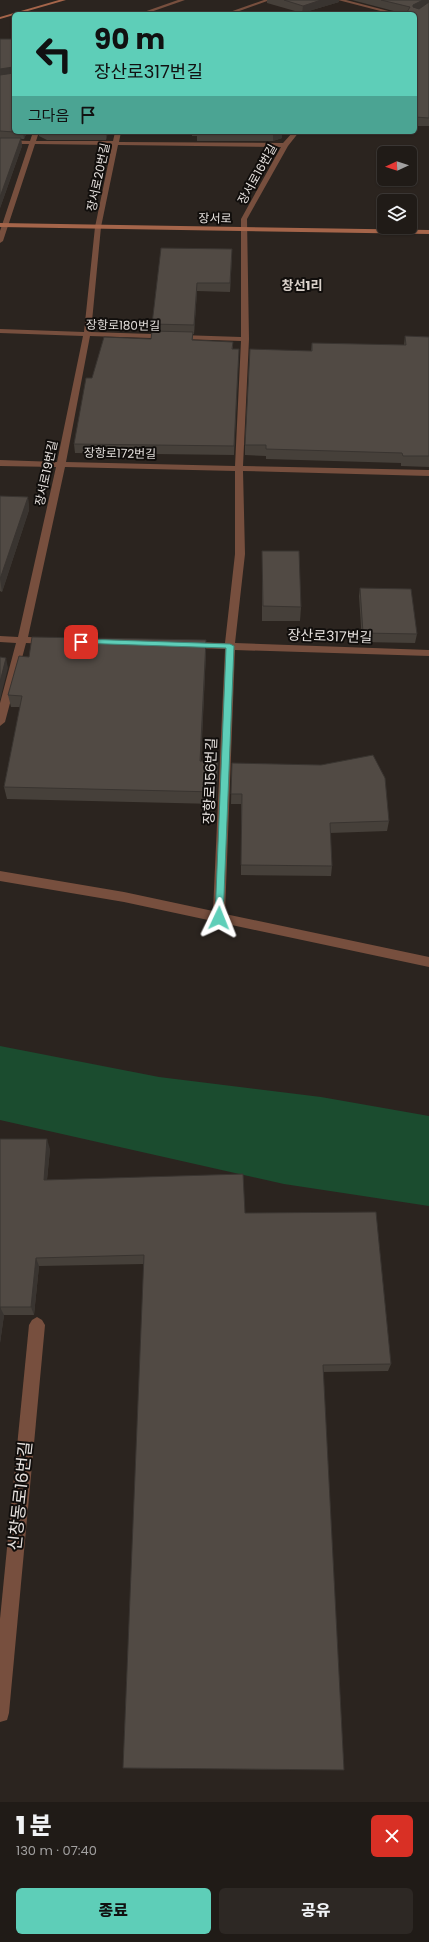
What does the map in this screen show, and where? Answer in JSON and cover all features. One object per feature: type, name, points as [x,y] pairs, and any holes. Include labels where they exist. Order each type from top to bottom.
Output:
[{"type":"main road","points":[[22,12],[64,0]]},
{"type":"main road","points":[[0,18],[12,15]]},
{"type":"main road","name":"장서로","points":[[3,225],[429,232]]},
{"type":"street","points":[[149,12],[184,0]]},
{"type":"street","points":[[232,12],[268,0]]},
{"type":"street","points":[[340,0],[390,12]]},
{"type":"street","points":[[146,12],[148,6]]},
{"type":"street","points":[[0,241],[3,225],[35,134]]},
{"type":"street","name":"장서로20번길","points":[[98,227],[118,134]]},
{"type":"street","name":"장서로16번길","points":[[239,468],[245,339],[244,219],[285,145],[294,134]]},
{"type":"street","points":[[0,142],[285,145]]},
{"type":"street","name":"장서로19번길","points":[[0,722],[22,640],[61,464],[87,335],[98,227]]},
{"type":"street","name":"장항로180번길","points":[[0,331],[245,339]]},
{"type":"street","name":"장항로172번길","points":[[0,463],[429,472]]},
{"type":"street","points":[[230,646],[240,554],[239,468]]},
{"type":"street","points":[[0,639],[60,641]]},
{"type":"street","name":"장산로317번길","points":[[176,644],[429,653]]},
{"type":"street","name":"장항로156번길","points":[[219,918],[230,646]]},
{"type":"street","points":[[0,876],[124,897],[429,962]]},
{"type":"street","name":"신창동로16번길","points":[[0,1714],[36,1325]]},
{"type":"green space","points":[[0,1046],[159,1077],[321,1097],[429,1116],[429,1206],[284,1184],[0,1120]]},
{"type":"building","points":[[284,0],[321,0],[303,6]]},
{"type":"building","points":[[381,0],[423,0],[413,5],[413,7],[419,9],[429,2],[429,118],[417,117],[417,12],[407,12],[410,7]]},
{"type":"building","points":[[0,39],[12,39],[12,67],[0,69]]},
{"type":"building","points":[[12,73],[12,132],[0,131],[0,75]]},
{"type":"building","points":[[0,138],[21,138],[0,197]]},
{"type":"building","points":[[161,248],[232,249],[230,283],[197,283],[194,325],[152,324]]},
{"type":"building","points":[[152,331],[193,332],[192,340],[233,342],[232,349],[239,349],[234,446],[74,444],[86,378],[92,378],[104,337],[151,339]]},
{"type":"building","points":[[405,336],[429,337],[429,456],[403,456],[402,453],[266,449],[266,445],[245,445],[250,349],[312,351],[312,343],[406,345]]},
{"type":"building","points":[[0,496],[28,497],[0,579]]},
{"type":"building","points":[[262,551],[299,551],[301,607],[263,606]]},
{"type":"building","points":[[360,588],[411,589],[417,634],[363,633]]},
{"type":"building","points":[[32,637],[206,640],[200,761],[218,762],[216,792],[4,787],[22,696],[8,695],[19,656],[29,657]]},
{"type":"building","points":[[0,657],[6,658],[0,682]]},
{"type":"building","points":[[373,755],[385,778],[389,821],[330,823],[332,866],[241,865],[242,794],[231,794],[232,763],[321,765]]},
{"type":"building","points":[[0,1139],[47,1139],[44,1180],[243,1174],[245,1213],[376,1212],[391,1364],[323,1365],[344,1770],[123,1768],[144,1255],[36,1258],[31,1307],[0,1307]]},
{"type":"district","name":"창선1리","points":[[302,285]]},
{"type":"route","points":[[81,642],[230,646],[219,918]]}]
